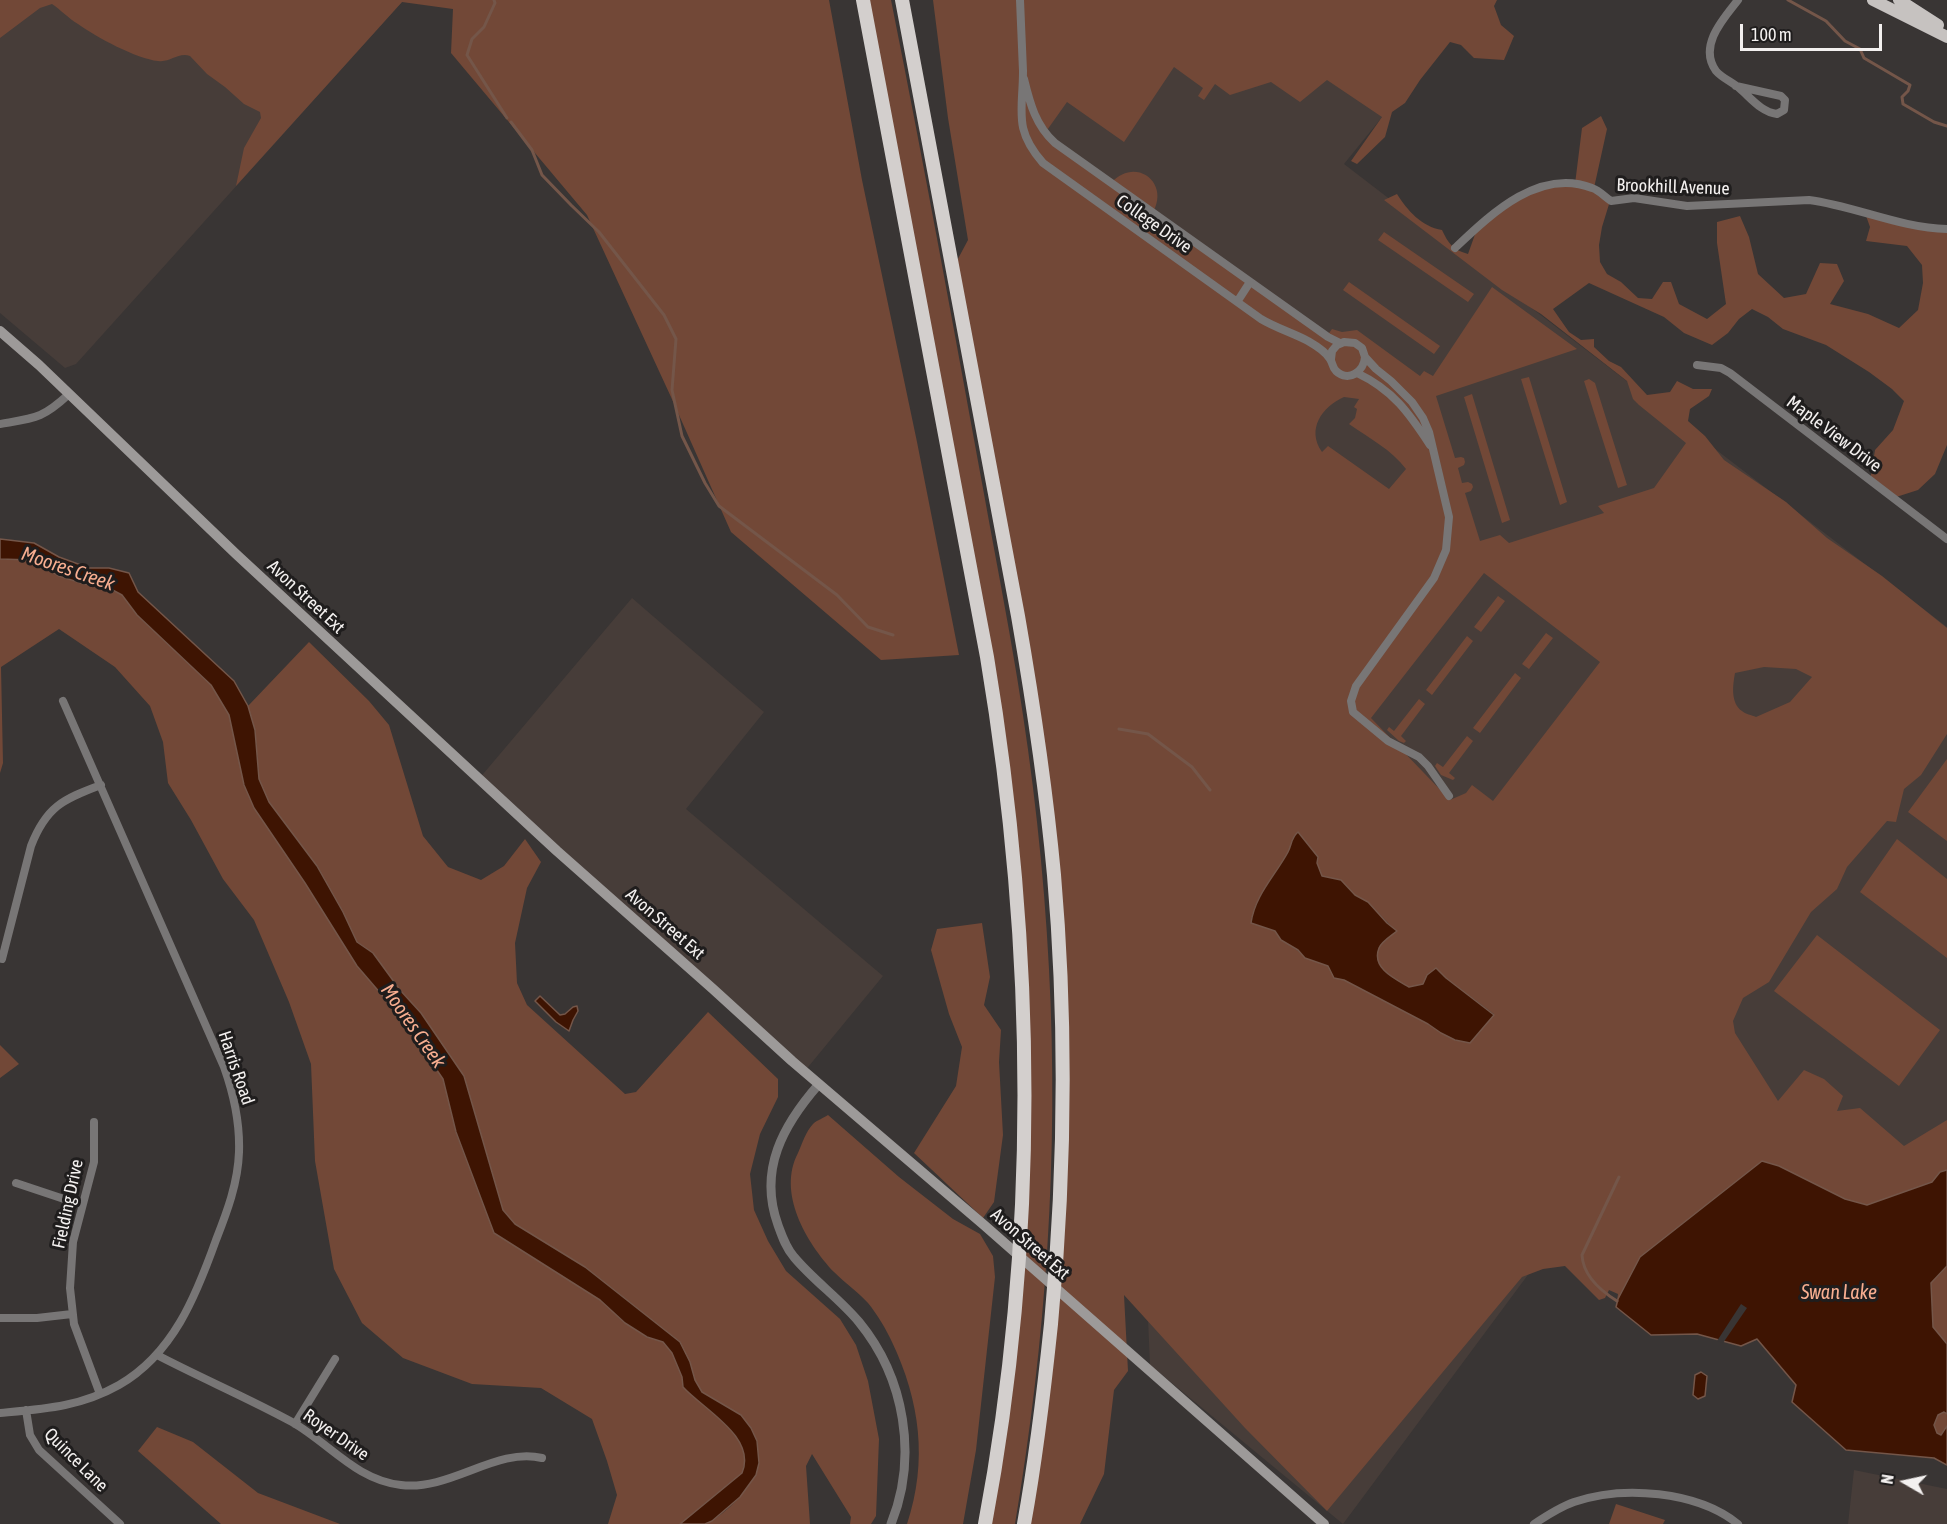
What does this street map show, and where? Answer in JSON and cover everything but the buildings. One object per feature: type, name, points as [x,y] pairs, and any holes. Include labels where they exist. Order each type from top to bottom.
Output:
[{"type":"highway","points":[[863,0],[987,657],[1004,763],[1017,888],[1025,1053],[1022,1206],[1011,1345],[985,1524]]},
{"type":"highway","points":[[902,0],[1018,616],[1035,717],[1054,876],[1062,1009],[1062,1168],[1059,1239],[1044,1400],[1024,1524]]},
{"type":"highway","points":[[1873,0],[1947,37]]},
{"type":"highway","points":[[1899,0],[1947,31]]},
{"type":"main road","name":"Avon Street Ext","points":[[0,331],[506,805],[819,1084],[984,1225],[1318,1522]]},
{"type":"street","name":"College Drive","points":[[1020,0],[1023,72],[1021,122],[1029,146],[1043,163],[1273,327],[1306,340],[1331,359],[1337,372],[1347,376],[1357,373],[1375,382],[1406,409],[1431,446]]},
{"type":"street","points":[[1736,86],[1781,96],[1785,100],[1784,110],[1777,114],[1763,110],[1720,75],[1712,62],[1710,48],[1716,31],[1738,0]]},
{"type":"street","name":"College Drive","points":[[1023,72],[1035,116],[1050,139],[1328,337],[1340,343],[1355,342],[1362,348],[1365,357],[1412,402],[1423,418],[1429,432],[1449,517],[1442,562],[1434,578],[1356,686],[1352,694],[1351,707],[1356,717],[1388,741],[1419,757],[1449,795]]},
{"type":"street","name":"Brookhill Avenue","points":[[1455,248],[1478,226],[1520,196],[1534,189],[1559,184],[1575,184],[1593,188],[1611,201],[1634,198],[1688,206],[1809,200],[1913,225],[1947,230]]},
{"type":"street","points":[[1237,302],[1250,282]]},
{"type":"street","points":[[1331,359],[1334,348],[1340,343]]},
{"type":"street","points":[[1357,373],[1363,368],[1365,357]]},
{"type":"street","name":"Maple View Drive","points":[[1697,365],[1721,368],[1730,373],[1947,539]]},
{"type":"street","points":[[0,424],[40,416],[69,394]]},
{"type":"street","name":"Harris Road","points":[[0,1413],[67,1406],[100,1394],[134,1376],[157,1356],[190,1306],[226,1214],[239,1155],[238,1125],[232,1089],[224,1067],[63,701]]},
{"type":"street","points":[[2,959],[31,846],[37,831],[45,817],[67,799],[101,785]]},
{"type":"street","points":[[819,1084],[794,1115],[782,1137],[772,1164],[771,1201],[779,1229],[792,1255],[859,1322],[880,1354],[894,1386],[903,1423],[905,1457],[901,1493],[891,1524]]},
{"type":"street","name":"Fielding Drive","points":[[94,1122],[94,1162],[73,1242],[72,1314],[78,1338],[100,1394]]},
{"type":"street","points":[[16,1183],[82,1205]]},
{"type":"street","points":[[0,1318],[37,1318],[72,1314]]},
{"type":"street","name":"Royer Drive","points":[[157,1356],[295,1424],[356,1469],[376,1479],[417,1486],[438,1482],[512,1457],[542,1458]]},
{"type":"street","points":[[295,1424],[335,1359]]},
{"type":"street","name":"Quince Lane","points":[[26,1410],[30,1435],[39,1450],[120,1524]]},
{"type":"street","points":[[1534,1524],[1550,1513],[1572,1503],[1620,1493],[1689,1500],[1716,1510],[1738,1524]]},
{"type":"shaded area","points":[[0,0],[390,0],[402,2],[76,364],[65,368],[0,313]]},
{"type":"shaded area","points":[[0,0],[829,0],[862,180],[959,655],[881,660],[731,532],[587,215],[451,53],[453,9],[402,2],[236,186],[244,148],[261,118],[260,112],[244,104],[207,74],[190,56],[182,55],[162,61],[139,56],[95,35],[52,4],[40,8],[0,38]]},
{"type":"shaded area","points":[[867,0],[891,0],[1009,631],[1028,750],[1041,859],[1052,1039],[1051,1178],[1035,1386],[1015,1524],[989,1524],[1020,1302],[1017,844]]},
{"type":"shaded area","points":[[933,0],[1497,0],[1494,6],[1501,25],[1514,36],[1504,60],[1474,58],[1461,45],[1450,42],[1405,103],[1392,112],[1385,137],[1357,164],[1351,161],[1382,117],[1327,80],[1300,102],[1271,82],[1230,95],[1215,84],[1204,100],[1198,96],[1203,88],[1174,67],[1124,142],[1067,102],[1045,133],[1111,183],[1120,175],[1130,172],[1139,172],[1147,176],[1154,183],[1157,191],[1157,201],[1153,212],[1327,336],[1332,329],[1342,332],[1357,330],[1420,376],[1424,371],[1433,376],[1492,287],[1577,349],[1436,396],[1455,458],[1464,458],[1464,465],[1458,468],[1462,483],[1468,482],[1473,487],[1471,491],[1465,493],[1480,541],[1500,535],[1509,543],[1604,513],[1598,506],[1654,488],[1686,443],[1633,399],[1627,381],[1541,314],[1502,290],[1384,200],[1397,194],[1416,217],[1442,230],[1452,245],[1468,254],[1478,226],[1534,189],[1575,184],[1582,128],[1601,116],[1607,129],[1594,188],[1610,201],[1599,245],[1600,262],[1607,274],[1621,282],[1638,298],[1652,299],[1663,282],[1671,282],[1679,304],[1707,319],[1726,304],[1717,243],[1717,222],[1740,216],[1749,237],[1758,274],[1784,298],[1806,294],[1820,263],[1837,264],[1844,281],[1830,304],[1868,314],[1899,328],[1918,310],[1923,283],[1922,265],[1907,246],[1866,241],[1870,227],[1865,213],[1947,229],[1947,445],[1935,474],[1918,490],[1893,498],[1870,481],[1875,450],[1893,430],[1904,401],[1869,372],[1826,345],[1783,329],[1768,317],[1752,309],[1712,345],[1684,333],[1664,317],[1589,283],[1553,309],[1569,332],[1581,340],[1594,339],[1594,347],[1609,361],[1621,367],[1647,395],[1670,392],[1677,381],[1693,389],[1712,389],[1709,396],[1690,409],[1688,421],[1705,436],[1724,460],[1786,502],[1827,538],[1882,576],[1947,628],[1947,734],[1921,775],[1904,789],[1896,822],[1887,821],[1847,867],[1837,889],[1811,912],[1769,982],[1743,998],[1733,1021],[1735,1033],[1778,1101],[1804,1070],[1824,1079],[1843,1096],[1837,1111],[1860,1108],[1904,1146],[1947,1120],[1947,1170],[1940,1172],[1932,1182],[1867,1205],[1845,1199],[1640,1257],[1617,1301],[1618,1294],[1609,1290],[1605,1298],[1599,1300],[1565,1266],[1543,1269],[1522,1277],[1327,1511],[1245,1428],[1124,1295],[1128,1371],[1114,1390],[1104,1474],[1080,1524],[1024,1524],[1062,1168],[1047,804],[952,270],[968,240],[948,118]],"holes":[[[1344,397],[1359,399],[1354,407],[1357,409],[1355,418],[1349,424],[1387,450],[1406,469],[1389,489],[1328,446],[1322,452],[1317,443],[1316,427],[1323,413]],[[1484,573],[1600,662],[1493,801],[1472,785],[1466,793],[1450,800],[1371,718]],[[1764,667],[1796,669],[1812,677],[1790,702],[1756,717],[1738,708],[1733,693],[1735,673]],[[1298,832],[1318,857],[1317,863],[1322,876],[1341,880],[1355,895],[1368,902],[1396,931],[1384,941],[1377,955],[1381,967],[1386,972],[1409,987],[1423,984],[1427,975],[1436,968],[1494,1014],[1470,1043],[1441,1033],[1344,980],[1335,978],[1328,966],[1305,958],[1281,940],[1275,931],[1251,923],[1261,895],[1288,852]]]},
{"type":"shaded area","points":[[992,0],[1477,0],[1344,164],[1947,627],[1947,1128],[1931,1152],[1605,1171],[1343,1524],[1150,1365],[1148,1319]]},
{"type":"shaded area","points":[[1384,232],[1474,294],[1468,302],[1378,240]]},
{"type":"shaded area","points":[[1349,282],[1440,346],[1434,354],[1343,290]]},
{"type":"shaded area","points":[[1529,377],[1567,502],[1560,505],[1521,379]]},
{"type":"shaded area","points":[[1589,379],[1595,383],[1627,485],[1618,488],[1584,381]]},
{"type":"shaded area","points":[[1472,394],[1510,520],[1502,523],[1464,397]]},
{"type":"shaded area","points":[[0,559],[32,560],[59,576],[84,584],[107,587],[122,595],[137,615],[211,685],[229,715],[244,785],[254,808],[357,966],[400,1016],[443,1079],[456,1133],[494,1233],[600,1300],[625,1323],[646,1337],[663,1342],[672,1353],[682,1377],[683,1387],[739,1439],[745,1457],[742,1473],[680,1524],[608,1524],[617,1495],[592,1419],[541,1388],[472,1384],[403,1358],[362,1323],[334,1269],[315,1161],[311,1064],[289,1002],[254,920],[223,879],[168,783],[163,742],[150,706],[115,667],[59,629],[1,667],[3,763],[0,773]]},
{"type":"shaded area","points":[[1498,596],[1505,601],[1481,632],[1474,627]]},
{"type":"shaded area","points":[[632,598],[764,712],[686,809],[883,976],[804,1072],[478,780]]},
{"type":"shaded area","points":[[1546,633],[1553,638],[1529,669],[1522,664]]},
{"type":"shaded area","points":[[1467,636],[1473,641],[1432,695],[1426,690]]},
{"type":"shaded area","points":[[309,642],[369,701],[389,725],[423,836],[448,867],[481,880],[504,866],[525,839],[541,862],[527,888],[515,943],[517,983],[527,1005],[625,1094],[636,1092],[708,1012],[778,1079],[778,1097],[760,1134],[750,1174],[754,1210],[768,1241],[786,1271],[840,1319],[856,1345],[868,1381],[879,1439],[876,1516],[871,1524],[850,1524],[851,1517],[812,1454],[806,1466],[810,1524],[705,1524],[722,1514],[738,1499],[751,1481],[759,1463],[702,1392],[680,1342],[585,1267],[515,1224],[503,1210],[464,1076],[421,1013],[400,990],[373,953],[357,942],[317,866],[269,802],[259,779],[255,730],[248,706]]},
{"type":"shaded area","points":[[1515,673],[1521,678],[1480,733],[1473,728]]},
{"type":"shaded area","points":[[1419,699],[1425,704],[1401,736],[1406,741],[1404,743],[1399,741],[1387,730],[1389,727],[1394,731]]},
{"type":"shaded area","points":[[1467,736],[1473,741],[1449,773],[1455,778],[1453,780],[1441,775],[1435,766],[1437,763],[1443,767]]},
{"type":"shaded area","points":[[1947,759],[1947,841],[1908,812]]},
{"type":"shaded area","points":[[1897,839],[1947,879],[1947,958],[1860,892]]},
{"type":"shaded area","points":[[982,923],[990,977],[984,1005],[1001,1030],[999,1062],[1003,1135],[994,1202],[983,1218],[914,1153],[956,1086],[962,1047],[949,1014],[931,950],[937,929]]},
{"type":"shaded area","points":[[1817,935],[1940,1030],[1899,1086],[1774,991]]},
{"type":"shaded area","points":[[0,1045],[19,1064],[0,1078]]},
{"type":"shaded area","points":[[828,1115],[899,1177],[953,1219],[980,1234],[993,1256],[995,1277],[976,1450],[963,1524],[907,1524],[914,1501],[919,1454],[915,1409],[902,1364],[875,1312],[824,1260],[805,1232],[798,1216],[791,1184],[792,1168],[808,1130]]},
{"type":"shaded area","points":[[1947,1266],[1947,1344],[1933,1327],[1931,1283]]},
{"type":"shaded area","points":[[1944,1412],[1947,1414],[1947,1426],[1941,1435],[1937,1433],[1934,1425],[1938,1415]]},
{"type":"shaded area","points":[[157,1427],[193,1442],[258,1493],[340,1524],[221,1524],[138,1451]]},
{"type":"shaded area","points":[[1854,1470],[1947,1489],[1947,1524],[1848,1524]]},
{"type":"shaded area","points":[[1616,1504],[1665,1520],[1663,1524],[1609,1524]]},
{"type":"water","name":"Moores Creek","points":[[0,539],[34,543],[59,557],[89,568],[109,568],[129,573],[138,592],[234,681],[248,706],[255,730],[259,779],[269,802],[317,866],[357,942],[373,953],[400,990],[421,1013],[464,1076],[503,1210],[515,1224],[585,1267],[680,1342],[702,1392],[741,1415],[751,1428],[757,1441],[759,1463],[756,1475],[740,1497],[712,1521],[705,1524],[680,1524],[742,1473],[745,1460],[742,1448],[735,1436],[726,1425],[683,1387],[682,1377],[672,1353],[663,1342],[647,1337],[625,1323],[600,1300],[494,1233],[456,1132],[443,1079],[400,1016],[357,966],[254,808],[244,785],[229,715],[211,685],[137,615],[122,595],[107,587],[84,584],[59,576],[32,560],[0,559]]},
{"type":"water","points":[[1298,832],[1318,857],[1317,863],[1322,876],[1341,880],[1355,895],[1368,902],[1397,931],[1384,941],[1377,955],[1381,967],[1386,972],[1409,987],[1423,984],[1427,975],[1436,968],[1494,1015],[1470,1043],[1455,1040],[1344,980],[1334,978],[1328,966],[1305,958],[1298,950],[1281,940],[1275,931],[1251,923],[1261,895]]},
{"type":"water","points":[[540,996],[560,1015],[577,1006],[578,1011],[569,1031],[556,1022],[535,1001]]},
{"type":"water","name":"Swan Lake","points":[[1762,1161],[1779,1166],[1845,1199],[1867,1205],[1932,1182],[1940,1172],[1947,1170],[1947,1266],[1931,1283],[1933,1327],[1947,1344],[1947,1414],[1944,1412],[1938,1415],[1934,1425],[1937,1433],[1941,1435],[1947,1426],[1947,1465],[1934,1458],[1846,1450],[1792,1402],[1796,1385],[1757,1339],[1741,1346],[1697,1334],[1651,1335],[1616,1307],[1640,1257]]},
{"type":"water","points":[[1701,1372],[1707,1376],[1705,1396],[1698,1399],[1693,1395],[1695,1375]]},
{"type":"pier","points":[[1741,1304],[1747,1308],[1723,1343],[1717,1341]]},
{"type":"waterway","points":[[494,0],[495,3],[484,27],[472,39],[467,55],[507,118]]},
{"type":"waterway","points":[[1788,0],[1826,21],[1845,41],[1860,49],[1864,58],[1910,85],[1902,97],[1903,104],[1934,122],[1947,126]]},
{"type":"waterway","points":[[511,122],[532,150],[542,175],[599,232],[664,315],[676,339],[672,390],[682,436],[719,506],[837,595],[868,627],[893,635]]},
{"type":"waterway","points":[[1119,729],[1148,734],[1192,767],[1210,790]]},
{"type":"waterway","points":[[1617,1301],[1589,1276],[1582,1255],[1619,1177]]}]
